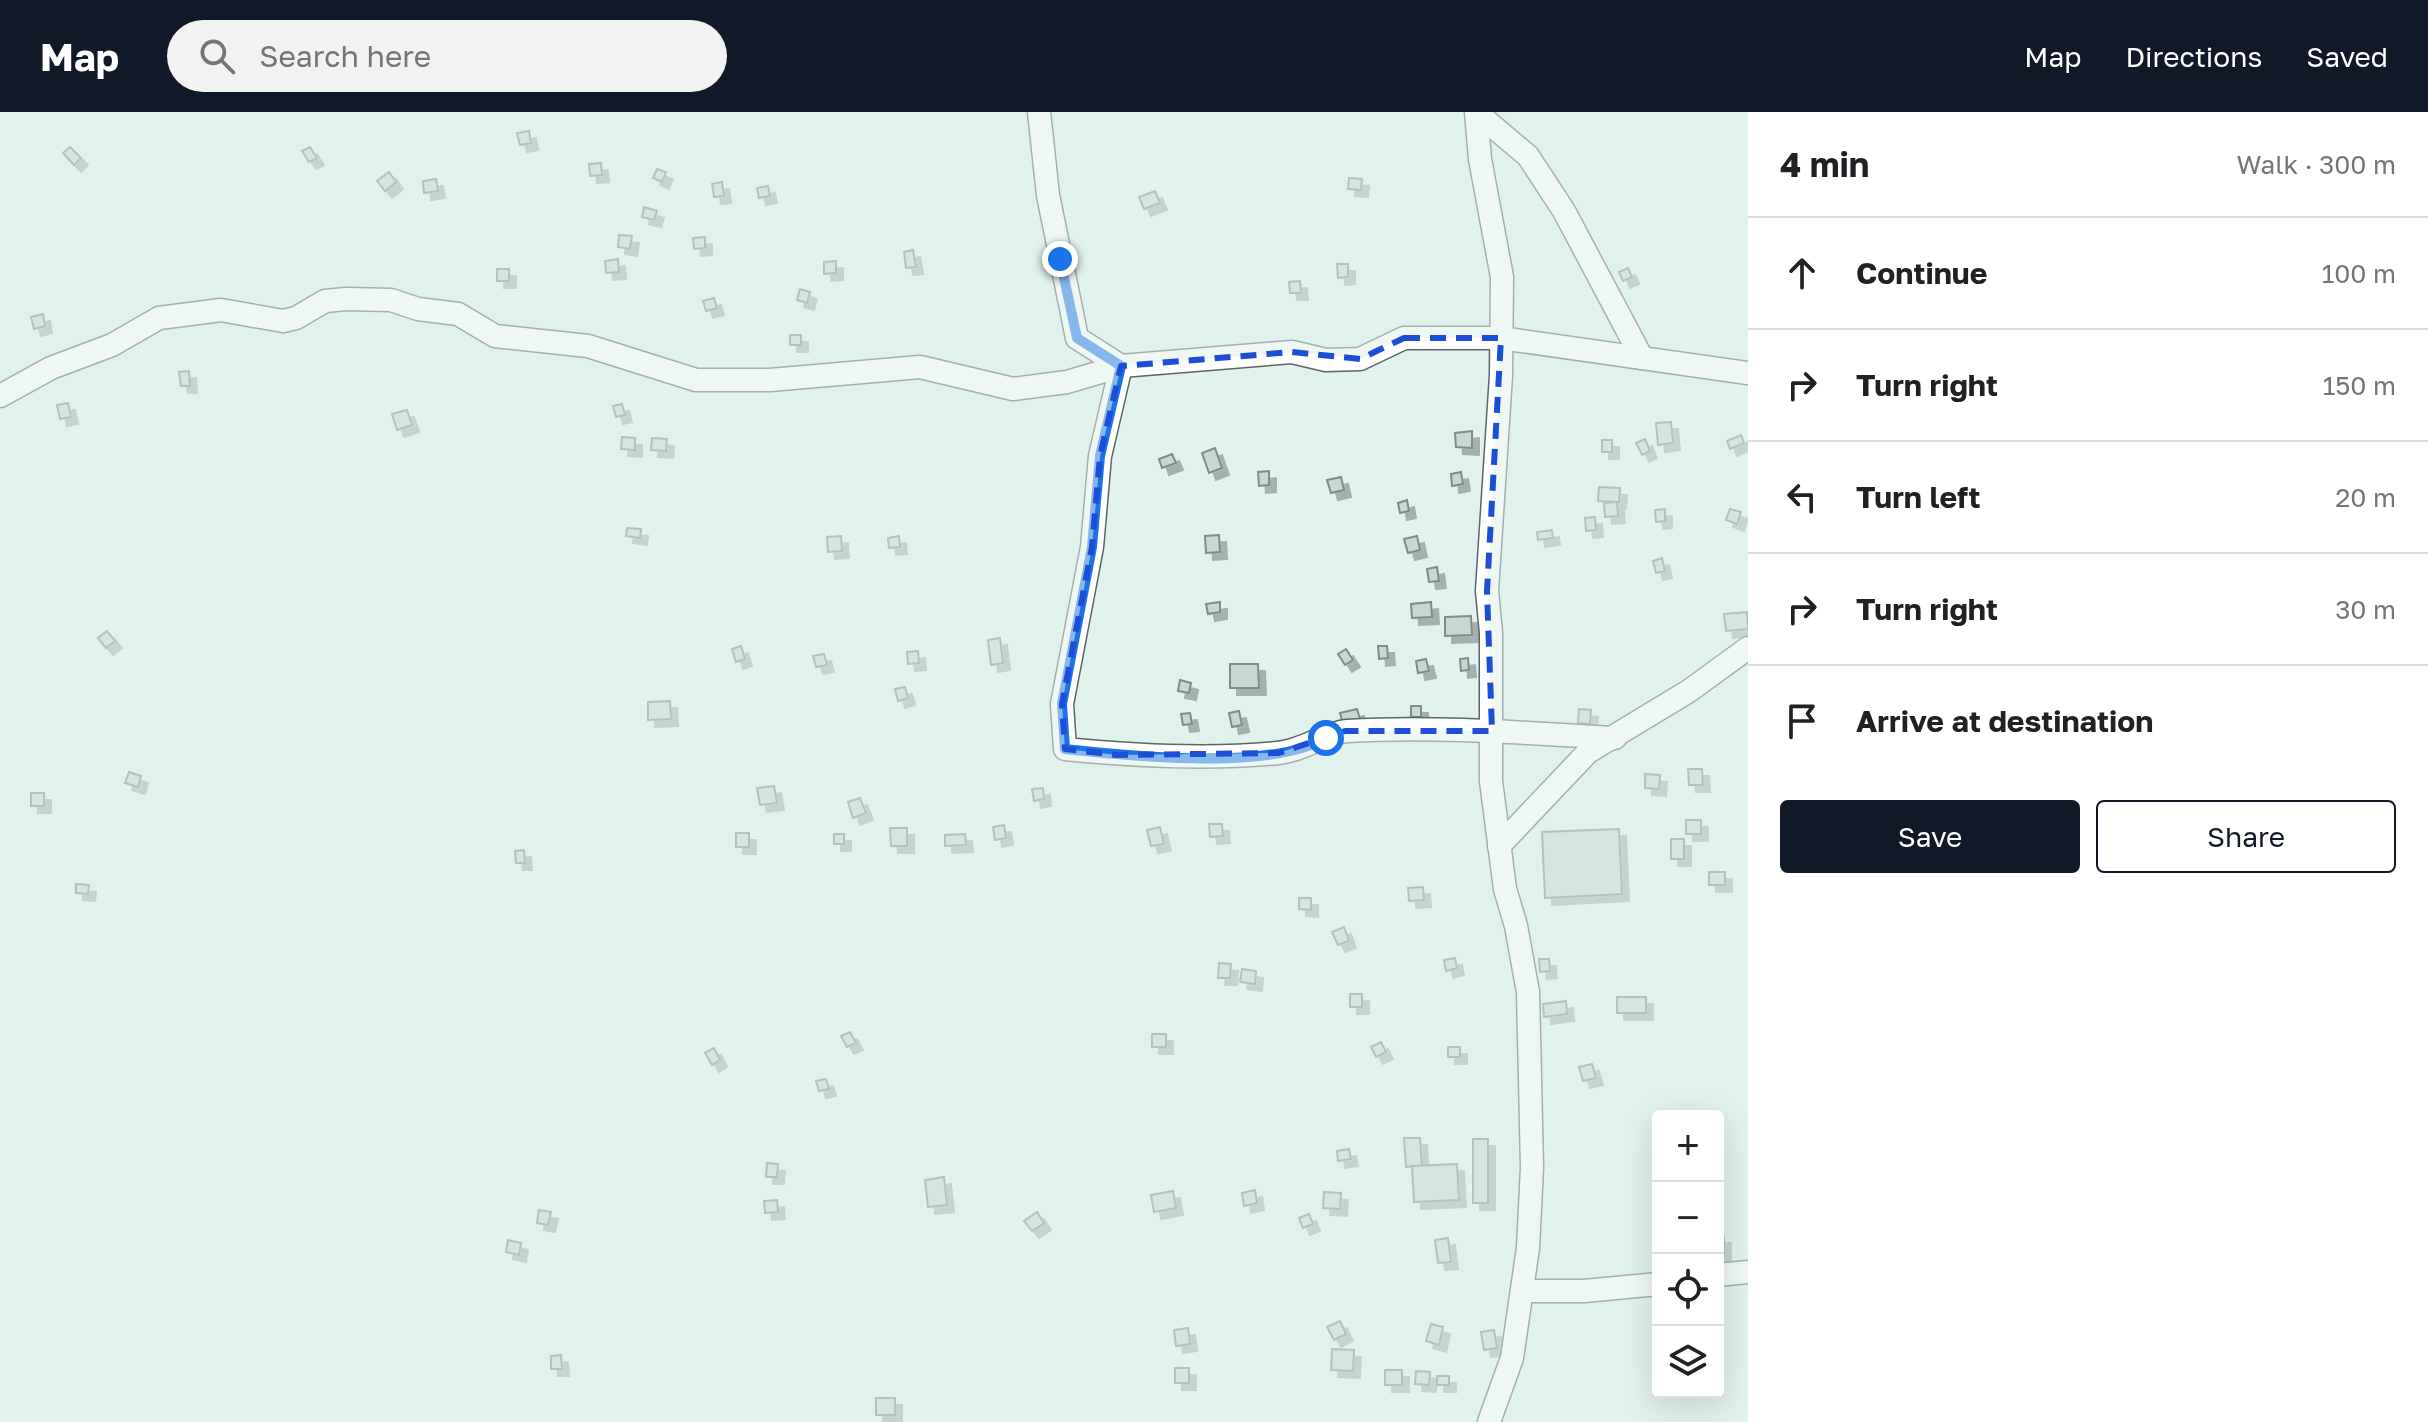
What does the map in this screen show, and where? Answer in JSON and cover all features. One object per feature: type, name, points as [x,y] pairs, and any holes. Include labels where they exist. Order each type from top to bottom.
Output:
[{"type":"street","points":[[1039,112],[1048,195],[1077,338],[1121,366]]},
{"type":"street","points":[[1476,112],[1480,159],[1502,277],[1497,471],[1487,591],[1491,781],[1499,846],[1528,992],[1532,1167],[1528,1248],[1512,1358],[1489,1422]]},
{"type":"street","points":[[1476,112],[1528,156],[1564,211],[1642,358]]},
{"type":"street","points":[[0,396],[51,368],[112,345],[159,318],[221,310],[283,321],[296,318],[325,301],[366,298],[458,314],[495,336],[588,346],[620,353],[696,380],[785,380],[920,367],[1013,389],[1067,382],[1121,366],[1284,352],[1360,359],[1404,338],[1501,338],[1748,373]]},
{"type":"street","points":[[1121,366],[1100,456],[1092,547],[1062,704],[1065,749],[1117,755],[1228,757],[1299,750],[1345,731],[1492,731],[1615,738]]},
{"type":"street","points":[[1499,846],[1588,752],[1689,691],[1748,648]]},
{"type":"street","points":[[1724,1274],[1748,1272]]},
{"type":"street","points":[[1522,1291],[1584,1291],[1652,1285]]},
{"type":"highlighted area","points":[[1404,338],[1501,338],[1487,591],[1492,731],[1345,731],[1279,753],[1117,755],[1065,749],[1062,704],[1092,547],[1100,456],[1121,366],[1292,352],[1360,359]]},
{"type":"building","points":[[529,131],[531,143],[520,145],[517,133]]},
{"type":"building","points":[[70,147],[81,158],[74,165],[63,153]]},
{"type":"building","points":[[310,147],[317,158],[309,162],[302,151]]},
{"type":"building","points":[[601,163],[602,175],[590,176],[589,164]]},
{"type":"building","points":[[657,169],[666,172],[662,182],[653,178]]},
{"type":"building","points":[[389,172],[396,182],[385,191],[377,181]]},
{"type":"building","points":[[1349,178],[1362,179],[1361,190],[1348,189]]},
{"type":"building","points":[[436,179],[438,191],[424,193],[423,181]]},
{"type":"building","points":[[722,182],[724,196],[714,197],[712,184]]},
{"type":"building","points":[[768,186],[770,196],[759,198],[757,188]]},
{"type":"building","points":[[1155,191],[1160,203],[1144,209],[1139,197]]},
{"type":"building","points":[[644,207],[657,211],[654,220],[642,217]]},
{"type":"building","points":[[619,235],[632,236],[630,249],[618,247]]},
{"type":"building","points":[[705,237],[705,248],[694,249],[693,238]]},
{"type":"building","points":[[913,250],[916,267],[906,268],[904,252]]},
{"type":"building","points":[[618,259],[619,272],[606,273],[605,261]]},
{"type":"building","points":[[836,261],[836,273],[824,274],[824,262]]},
{"type":"building","points":[[1337,264],[1348,264],[1348,277],[1338,278]]},
{"type":"building","points":[[1628,268],[1632,277],[1623,281],[1619,272]]},
{"type":"building","points":[[497,269],[509,269],[509,281],[497,281]]},
{"type":"building","points":[[1300,281],[1301,293],[1290,293],[1289,282]]},
{"type":"building","points":[[800,289],[810,292],[807,303],[797,300]]},
{"type":"building","points":[[714,298],[717,308],[706,311],[703,301]]},
{"type":"building","points":[[43,314],[45,326],[34,329],[31,317]]},
{"type":"building","points":[[790,335],[801,335],[801,345],[790,345]]},
{"type":"building","points":[[189,371],[190,386],[181,386],[179,372]]},
{"type":"building","points":[[68,403],[71,417],[60,419],[57,405]]},
{"type":"building","points":[[622,404],[625,415],[616,417],[613,406]]},
{"type":"building","points":[[407,410],[412,425],[397,430],[392,414]]},
{"type":"building","points":[[1671,422],[1673,443],[1658,445],[1656,423]]},
{"type":"building","points":[[1472,431],[1472,448],[1456,447],[1455,433]]},
{"type":"building","points":[[1741,435],[1744,443],[1730,449],[1727,441]]},
{"type":"building","points":[[622,437],[635,438],[635,450],[621,449]]},
{"type":"building","points":[[652,438],[667,439],[666,451],[651,450]]},
{"type":"building","points":[[1645,439],[1650,451],[1642,455],[1636,443]]},
{"type":"building","points":[[1602,440],[1612,440],[1612,452],[1602,452]]},
{"type":"building","points":[[1215,448],[1222,468],[1209,473],[1202,453]]},
{"type":"building","points":[[1172,454],[1176,463],[1162,468],[1159,459]]},
{"type":"building","points":[[1269,471],[1269,485],[1259,486],[1258,472]]},
{"type":"building","points":[[1461,472],[1463,484],[1452,486],[1451,474]]},
{"type":"building","points":[[1341,477],[1344,490],[1331,493],[1327,480]]},
{"type":"building","points":[[1599,487],[1620,488],[1619,502],[1598,501]]},
{"type":"building","points":[[1407,500],[1409,511],[1400,513],[1398,503]]},
{"type":"building","points":[[1617,502],[1618,516],[1605,517],[1604,503]]},
{"type":"building","points":[[1665,509],[1665,521],[1656,522],[1655,510]]},
{"type":"building","points":[[1730,509],[1741,512],[1737,524],[1726,520]]},
{"type":"building","points":[[1595,517],[1596,530],[1586,531],[1585,518]]},
{"type":"building","points":[[627,528],[641,529],[640,538],[626,536]]},
{"type":"building","points":[[1552,530],[1553,538],[1538,540],[1537,532]]},
{"type":"building","points":[[1219,535],[1220,552],[1206,553],[1205,536]]},
{"type":"building","points":[[841,536],[842,551],[828,552],[827,537]]},
{"type":"building","points":[[899,536],[900,547],[889,548],[888,538]]},
{"type":"building","points":[[1417,536],[1420,550],[1408,553],[1404,539]]},
{"type":"building","points":[[1662,558],[1665,571],[1656,573],[1653,561]]},
{"type":"building","points":[[1437,567],[1439,581],[1429,582],[1427,569]]},
{"type":"building","points":[[1220,602],[1220,612],[1208,614],[1206,604]]},
{"type":"building","points":[[1431,602],[1432,617],[1412,618],[1411,604]]},
{"type":"building","points":[[1747,612],[1748,629],[1726,631],[1724,614]]},
{"type":"building","points":[[1471,616],[1472,635],[1445,636],[1445,617]]},
{"type":"building","points":[[107,631],[115,641],[106,648],[98,638]]},
{"type":"building","points":[[1000,638],[1003,663],[991,665],[988,640]]},
{"type":"building","points":[[741,646],[745,659],[736,662],[732,649]]},
{"type":"building","points":[[1378,646],[1387,646],[1388,658],[1379,659]]},
{"type":"building","points":[[1346,649],[1353,660],[1345,665],[1338,654]]},
{"type":"building","points":[[918,651],[919,663],[908,664],[907,652]]},
{"type":"building","points":[[824,654],[827,665],[816,667],[813,656]]},
{"type":"building","points":[[1468,658],[1469,670],[1461,671],[1460,659]]},
{"type":"building","points":[[1426,659],[1429,671],[1418,673],[1416,661]]},
{"type":"building","points":[[1230,664],[1258,664],[1259,688],[1230,688]]},
{"type":"building","points":[[1180,680],[1191,683],[1189,693],[1178,691]]},
{"type":"building","points":[[905,687],[908,698],[898,701],[895,689]]},
{"type":"building","points":[[670,701],[671,719],[648,720],[648,702]]},
{"type":"building","points":[[1411,706],[1421,706],[1421,717],[1411,717]]},
{"type":"building","points":[[1357,709],[1360,719],[1343,724],[1340,713]]},
{"type":"building","points":[[1579,709],[1591,710],[1590,724],[1578,723]]},
{"type":"building","points":[[1239,711],[1242,725],[1232,727],[1229,713]]},
{"type":"building","points":[[1190,713],[1192,724],[1183,725],[1181,714]]},
{"type":"building","points":[[1688,769],[1702,769],[1703,785],[1689,785]]},
{"type":"building","points":[[129,772],[141,776],[138,787],[125,783]]},
{"type":"building","points":[[1645,774],[1660,775],[1659,789],[1645,788]]},
{"type":"building","points":[[774,786],[777,803],[760,805],[757,788]]},
{"type":"building","points":[[1043,788],[1044,799],[1034,801],[1032,789]]},
{"type":"building","points":[[31,793],[44,793],[44,806],[31,806]]},
{"type":"building","points":[[860,798],[866,813],[853,818],[848,802]]},
{"type":"building","points":[[1686,820],[1701,820],[1701,834],[1686,834]]},
{"type":"building","points":[[1209,824],[1222,824],[1223,836],[1210,837]]},
{"type":"building","points":[[1004,825],[1006,838],[995,840],[993,827]]},
{"type":"building","points":[[1160,827],[1164,844],[1151,846],[1147,830]]},
{"type":"building","points":[[890,828],[907,828],[907,846],[891,846]]},
{"type":"building","points":[[1619,829],[1622,894],[1545,898],[1542,832]]},
{"type":"building","points":[[736,833],[749,833],[749,847],[736,847]]},
{"type":"building","points":[[834,834],[844,834],[844,844],[834,844]]},
{"type":"building","points":[[965,834],[966,845],[945,846],[945,835]]},
{"type":"building","points":[[1671,839],[1684,839],[1684,859],[1671,859]]},
{"type":"building","points":[[524,850],[525,863],[516,863],[515,851]]},
{"type":"building","points":[[1709,872],[1725,872],[1725,885],[1709,885]]},
{"type":"building","points":[[76,884],[89,885],[88,894],[76,893]]},
{"type":"building","points":[[1423,887],[1424,900],[1409,901],[1408,888]]},
{"type":"building","points":[[1299,898],[1311,898],[1311,910],[1299,909]]},
{"type":"building","points":[[1344,927],[1349,941],[1338,945],[1332,932]]},
{"type":"building","points":[[1455,958],[1457,968],[1446,971],[1444,960]]},
{"type":"building","points":[[1539,959],[1549,959],[1550,971],[1540,972]]},
{"type":"building","points":[[1219,963],[1231,964],[1230,978],[1218,978]]},
{"type":"building","points":[[1242,969],[1256,971],[1255,984],[1240,982]]},
{"type":"building","points":[[1350,994],[1362,994],[1362,1007],[1350,1007]]},
{"type":"building","points":[[1617,997],[1646,997],[1646,1013],[1617,1013]]},
{"type":"building","points":[[1566,1001],[1567,1014],[1544,1017],[1543,1004]]},
{"type":"building","points":[[850,1032],[856,1043],[847,1047],[841,1036]]},
{"type":"building","points":[[1152,1034],[1166,1034],[1166,1047],[1152,1047]]},
{"type":"building","points":[[1381,1042],[1386,1052],[1376,1057],[1371,1047]]},
{"type":"building","points":[[1448,1047],[1460,1047],[1460,1057],[1448,1057]]},
{"type":"building","points":[[714,1048],[720,1060],[712,1065],[705,1053]]},
{"type":"building","points":[[1592,1064],[1596,1078],[1583,1081],[1579,1067]]},
{"type":"building","points":[[826,1079],[829,1089],[819,1091],[816,1081]]},
{"type":"building","points":[[1404,1138],[1420,1138],[1422,1166],[1406,1167]]},
{"type":"building","points":[[1473,1139],[1488,1139],[1488,1203],[1473,1203]]},
{"type":"building","points":[[1349,1149],[1351,1159],[1338,1161],[1337,1151]]},
{"type":"building","points":[[767,1163],[778,1164],[777,1177],[766,1177]]},
{"type":"building","points":[[1457,1164],[1459,1200],[1414,1202],[1412,1166]]},
{"type":"building","points":[[944,1177],[947,1205],[928,1207],[925,1180]]},
{"type":"building","points":[[1255,1190],[1257,1203],[1244,1206],[1242,1193]]},
{"type":"building","points":[[1173,1191],[1176,1208],[1154,1212],[1151,1195]]},
{"type":"building","points":[[1324,1192],[1341,1193],[1340,1209],[1323,1208]]},
{"type":"building","points":[[777,1200],[778,1212],[765,1213],[764,1201]]},
{"type":"building","points":[[539,1210],[551,1212],[548,1225],[537,1223]]},
{"type":"building","points":[[1037,1212],[1044,1223],[1032,1231],[1024,1221]]},
{"type":"building","points":[[1309,1214],[1313,1224],[1303,1228],[1299,1218]]},
{"type":"building","points":[[1448,1238],[1451,1262],[1438,1263],[1435,1240]]},
{"type":"building","points":[[508,1240],[521,1243],[519,1255],[506,1252]]},
{"type":"building","points":[[1340,1321],[1346,1334],[1334,1340],[1327,1327]]},
{"type":"building","points":[[1431,1324],[1443,1327],[1439,1345],[1426,1341]]},
{"type":"building","points":[[1188,1328],[1190,1344],[1176,1346],[1174,1330]]},
{"type":"building","points":[[1494,1330],[1497,1348],[1484,1350],[1481,1332]]},
{"type":"building","points":[[1332,1349],[1354,1350],[1353,1371],[1331,1370]]},
{"type":"building","points":[[561,1355],[562,1369],[551,1369],[551,1356]]},
{"type":"building","points":[[1175,1368],[1189,1368],[1189,1383],[1175,1383]]},
{"type":"building","points":[[1385,1370],[1402,1370],[1402,1385],[1385,1385]]},
{"type":"building","points":[[1416,1371],[1430,1372],[1429,1385],[1415,1384]]},
{"type":"building","points":[[1437,1376],[1449,1376],[1449,1385],[1437,1385]]},
{"type":"building","points":[[876,1398],[895,1398],[895,1415],[876,1415]]},
{"type":"route","points":[[1060,259],[1077,338],[1121,366],[1100,456],[1096,521],[1062,704],[1065,749],[1117,755],[1228,757],[1299,750],[1326,738]]}]
